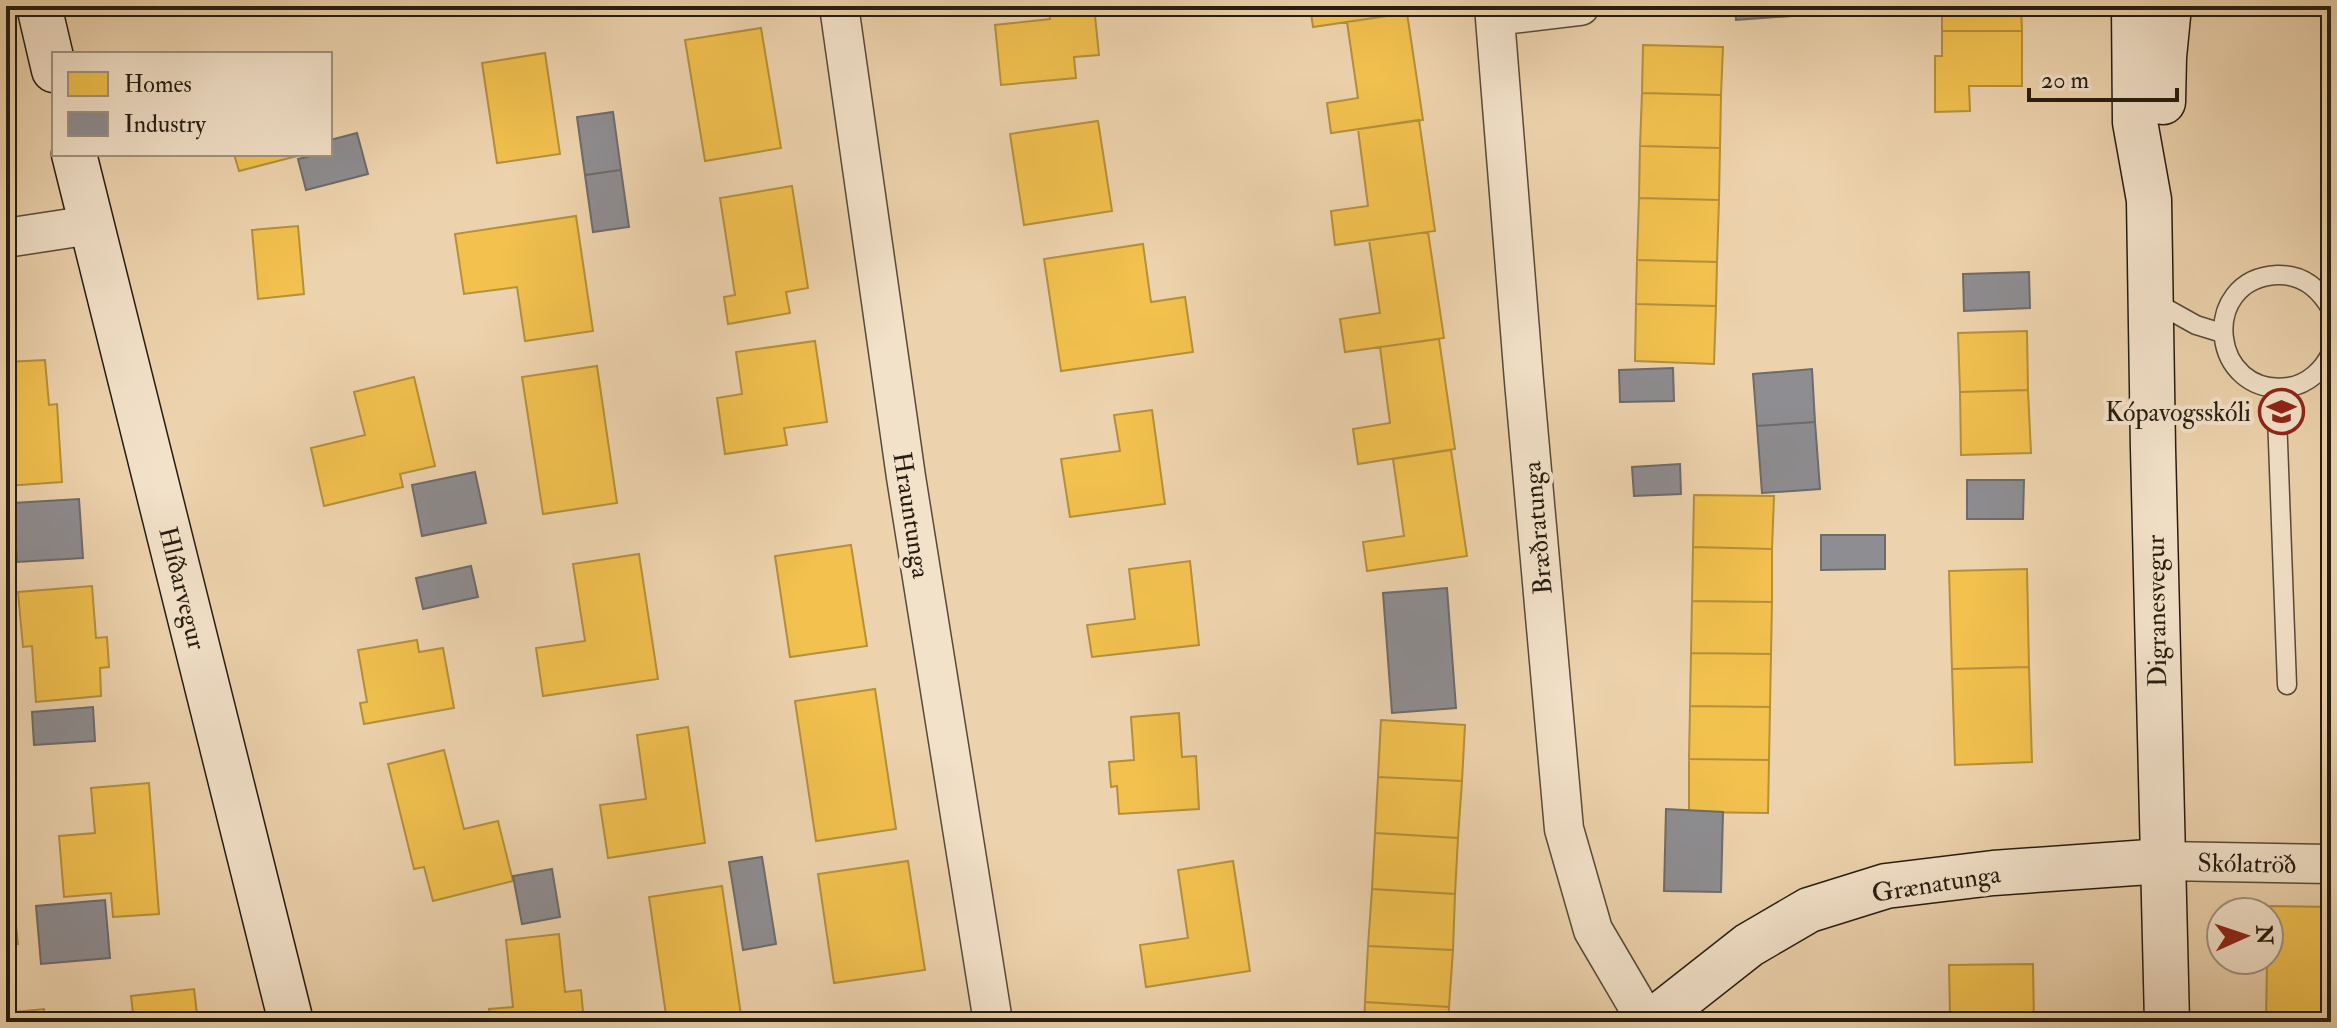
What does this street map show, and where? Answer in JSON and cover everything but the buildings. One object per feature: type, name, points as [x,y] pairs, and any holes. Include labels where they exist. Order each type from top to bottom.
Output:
[{"type":"street","points":[[39,6],[52,61]]},
{"type":"street","name":"Hrauntunga","points":[[839,6],[906,477],[993,1022]]},
{"type":"street","name":"Bræðratunga","points":[[1580,6],[1495,11],[1522,365],[1564,829],[1593,930],[1649,1022]]},
{"type":"street","name":"Digranesvegur","points":[[2134,6],[2135,122],[2149,200],[2167,1022]]},
{"type":"street","name":"Digranesvegur","points":[[2149,200],[2163,117],[2169,6]]},
{"type":"street","name":"Hlíðarvegur","points":[[74,156],[291,1022]]},
{"type":"street","points":[[6,238],[91,225]]},
{"type":"street","name":"Grænatunga","points":[[1649,1022],[1749,945],[1809,910],[1886,886],[1993,873],[2163,861]]},
{"type":"street","name":"Skólatröð","points":[[2163,861],[2331,864]]},
{"type":"lane","points":[[2331,309],[2320,292],[2305,280],[2285,275],[2266,276],[2249,283],[2234,297],[2225,314],[2222,333],[2233,364],[2244,376],[2276,388],[2294,386],[2312,378],[2326,364],[2331,353]]},
{"type":"lane","points":[[2150,299],[2196,325],[2222,333]]},
{"type":"lane","points":[[2276,388],[2287,685]]},
{"type":"place","name":"Kópavogsskóli","points":[[2282,412]]}]
